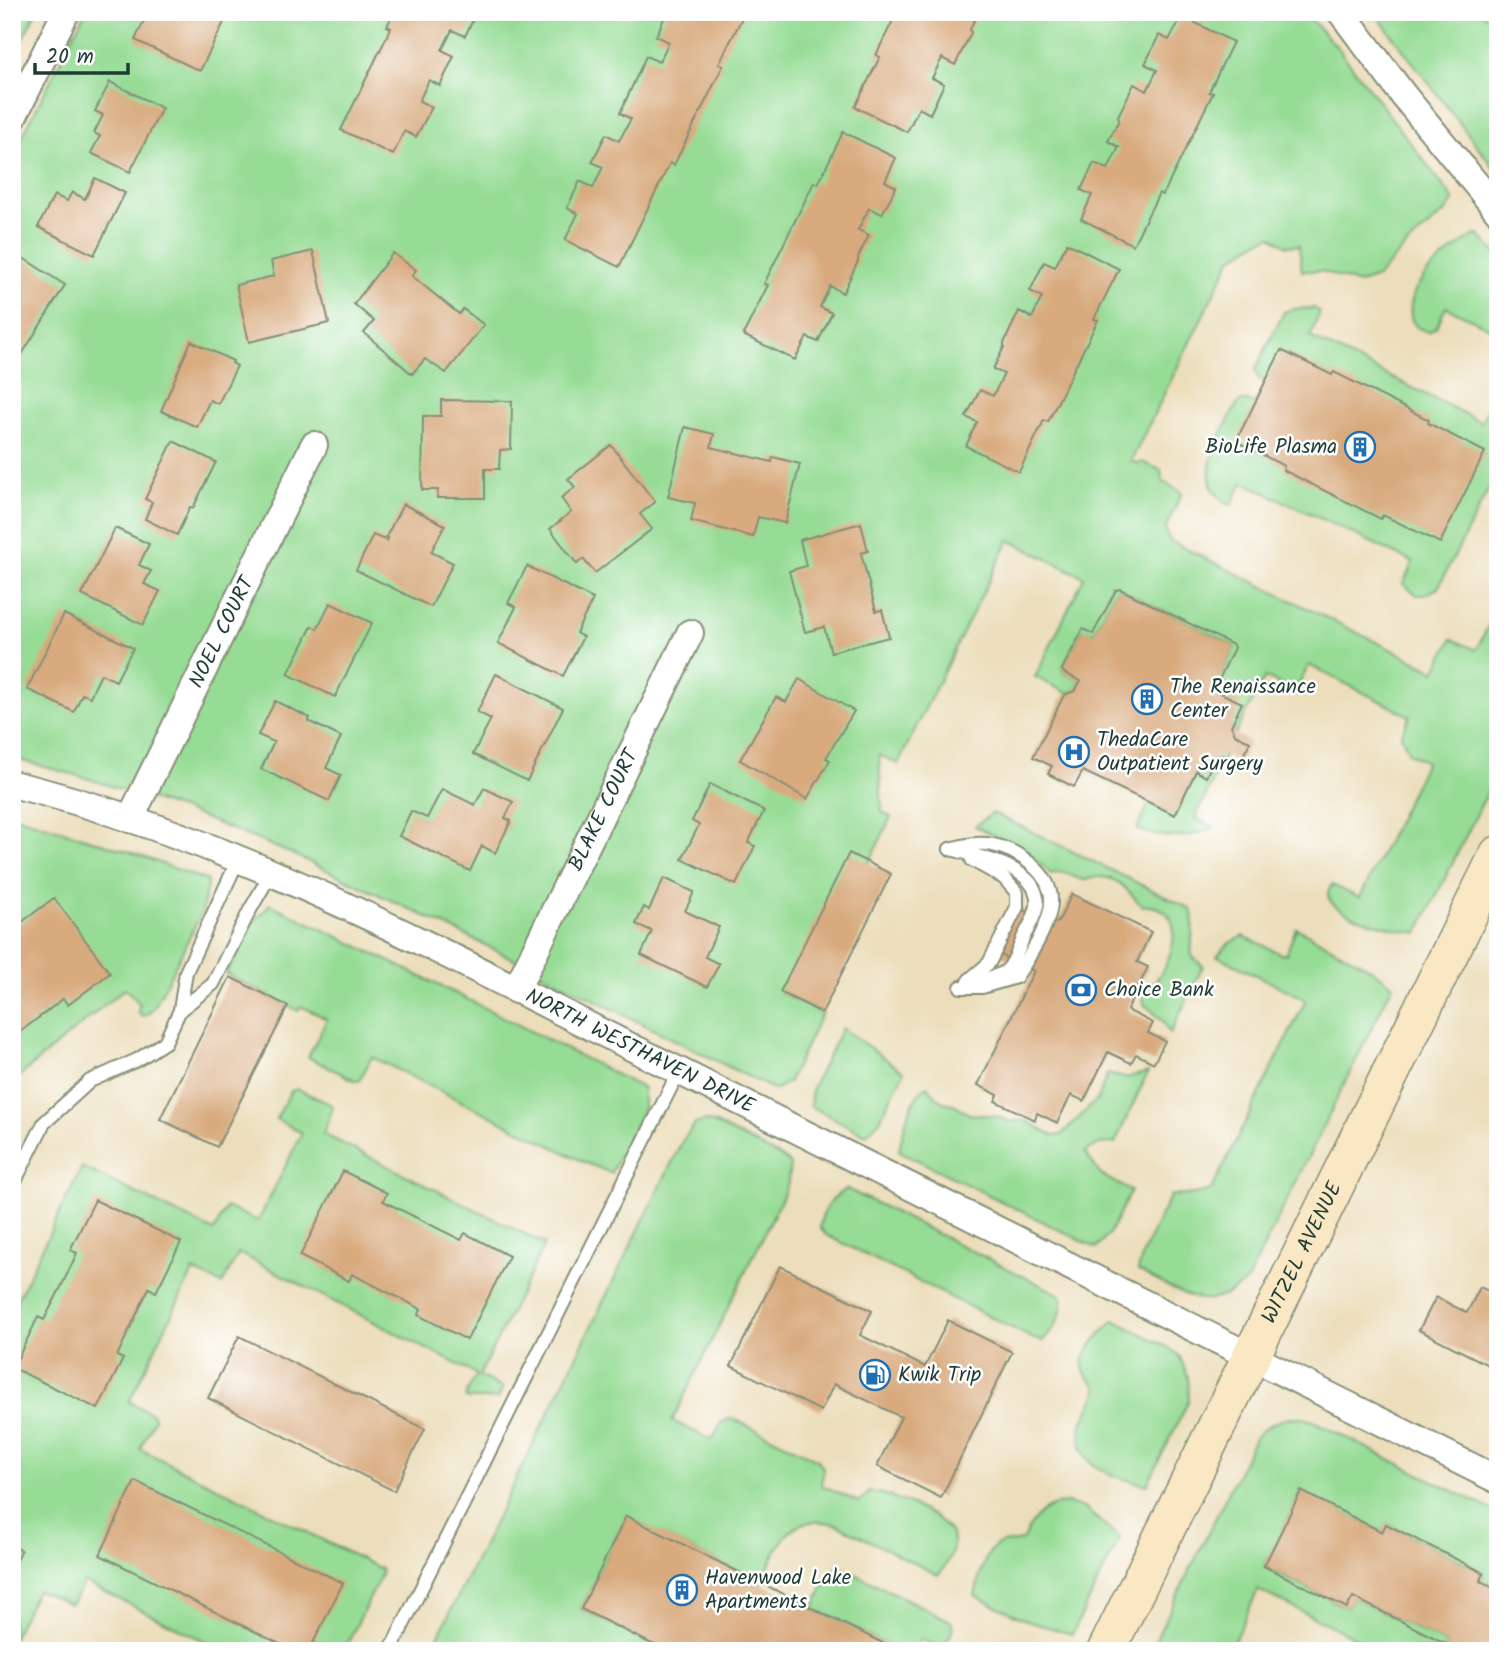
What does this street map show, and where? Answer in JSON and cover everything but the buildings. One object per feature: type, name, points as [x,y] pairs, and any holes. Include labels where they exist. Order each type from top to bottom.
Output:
[{"type":"main road","name":"WITZEL AVENUE","points":[[1106,1651],[1498,855]]},
{"type":"street","points":[[12,119],[66,12]]},
{"type":"street","points":[[1341,12],[1404,96],[1498,211]]},
{"type":"street","name":"NOEL COURT","points":[[130,819],[314,445]]},
{"type":"street","name":"BLAKE COURT","points":[[516,989],[690,633]]},
{"type":"street","name":"NORTH WESTHAVEN DRIVE","points":[[12,784],[130,819],[307,888],[516,989],[1498,1480]]},
{"type":"lane","points":[[972,843],[994,845],[1015,853],[1042,875],[1051,893],[1051,906],[1046,921],[1016,977],[982,987],[961,987],[989,963],[1017,907],[1017,893],[1004,878],[950,849],[972,843]]},
{"type":"lane","points":[[12,1187],[44,1123],[90,1081],[136,1060],[165,1042],[180,1010],[186,972],[238,860]]},
{"type":"lane","points":[[180,1010],[213,984],[271,873]]},
{"type":"lane","points":[[390,1651],[679,1071]]},
{"type":"green space","points":[[12,12],[36,12],[12,60]]},
{"type":"green space","points":[[85,12],[1304,12],[1337,47],[1454,200],[1446,211],[1409,243],[1377,277],[1359,284],[1322,271],[1302,271],[1299,245],[1287,246],[1271,236],[1231,259],[1131,461],[1138,464],[1142,462],[1161,470],[1162,481],[1182,493],[1165,529],[1170,541],[1435,671],[1452,639],[1476,650],[1498,607],[1498,771],[1418,933],[1377,924],[1344,912],[1333,904],[1328,895],[1332,885],[1360,898],[1426,762],[1409,753],[1401,735],[1410,716],[1309,665],[1295,692],[1265,677],[1235,734],[1214,690],[1233,645],[1120,589],[1116,590],[1093,634],[1082,630],[1062,669],[1064,673],[1081,681],[1075,691],[1067,693],[1035,677],[1084,577],[1009,540],[898,764],[879,755],[882,812],[891,817],[869,863],[780,992],[822,1013],[789,1081],[775,1090],[461,933],[290,853],[184,810],[86,778],[12,758],[12,157]]},
{"type":"green space","points":[[1374,12],[1479,12],[1498,22],[1498,169],[1495,169]]},
{"type":"green space","points":[[1479,235],[1498,255],[1498,332],[1446,307],[1437,326],[1429,332],[1417,327],[1411,316],[1411,303],[1422,280],[1452,251],[1473,236]]},
{"type":"green space","points":[[1314,308],[1320,312],[1310,337],[1481,422],[1491,403],[1498,399],[1498,471],[1438,588],[1424,595],[1417,595],[1403,584],[1413,562],[1243,482],[1231,505],[1218,496],[1212,485],[1210,472],[1216,445],[1236,406],[1244,401],[1254,404],[1266,382],[1258,377],[1255,370],[1284,312]]},
{"type":"green space","points":[[1225,755],[1195,818],[1214,827],[1176,837],[1137,829],[1149,803],[1175,815],[1196,771],[1206,776],[1216,756]]},
{"type":"green space","points":[[993,813],[1191,909],[1192,956],[1203,966],[1170,1034],[1162,1020],[1144,1004],[1143,992],[1161,974],[1170,954],[1174,932],[1167,914],[1156,907],[1141,905],[1124,887],[1113,880],[1098,877],[1084,880],[1066,873],[1051,874],[1026,851],[975,826]]},
{"type":"green space","points":[[12,815],[130,852],[208,881],[202,912],[155,1006],[148,1014],[141,1016],[138,1011],[140,1004],[125,988],[12,1082]]},
{"type":"green space","points":[[270,904],[643,1088],[643,1109],[611,1173],[372,1057],[359,1081],[356,1081],[308,1057],[327,1019],[301,1006],[298,1011],[226,974],[249,928]]},
{"type":"green space","points":[[1296,928],[1367,966],[1393,985],[1248,1279],[1234,1291],[1220,1297],[1194,1298],[1138,1271],[1143,1252],[1171,1195],[1212,1189],[1305,1002],[1303,998],[1217,956],[1229,943],[1244,936],[1286,954]]},
{"type":"green space","points":[[842,1028],[904,1072],[880,1120],[866,1135],[810,1106],[812,1088]]},
{"type":"green space","points":[[1148,1072],[1115,1143],[1099,1144],[1085,1152],[1101,1175],[1131,1191],[1109,1234],[1096,1248],[899,1151],[912,1106],[916,1097],[927,1086],[942,1102],[954,1104],[969,1114],[996,1116],[1011,1122],[1025,1120],[1054,1136],[1061,1135],[1098,1099],[1107,1074],[1126,1078]]},
{"type":"green space","points":[[297,1089],[330,1104],[333,1108],[323,1134],[545,1244],[479,1376],[503,1388],[498,1399],[465,1397],[476,1374],[239,1253],[222,1284],[193,1271],[129,1402],[153,1414],[154,1419],[140,1449],[381,1569],[382,1573],[344,1651],[225,1651],[84,1582],[70,1604],[37,1590],[12,1639],[12,1310],[82,1167],[214,1231],[226,1207],[258,1221],[302,1133],[276,1119],[291,1091]]},
{"type":"green space","points":[[704,1121],[714,1123],[790,1164],[788,1182],[782,1198],[672,1421],[712,1440],[722,1422],[732,1418],[818,1460],[824,1469],[821,1485],[859,1502],[870,1492],[891,1497],[924,1511],[944,1524],[950,1532],[953,1541],[948,1562],[938,1575],[836,1524],[819,1521],[795,1527],[786,1535],[761,1583],[626,1517],[581,1609],[666,1651],[431,1651],[683,1140],[695,1124]]},
{"type":"green space","points":[[847,1189],[1061,1295],[1060,1314],[1051,1331],[1043,1341],[1034,1339],[826,1235],[820,1228],[825,1210]]},
{"type":"green space","points":[[1114,1320],[1179,1355],[1188,1377],[1189,1400],[1147,1485],[1098,1468],[1089,1461],[1080,1440],[1083,1421],[1097,1390],[1085,1373],[1084,1359],[1092,1344]]},
{"type":"green space","points":[[1300,1417],[1498,1513],[1498,1590],[1480,1581],[1484,1573],[1387,1524],[1382,1532],[1301,1492],[1264,1567],[1347,1608],[1353,1597],[1447,1644],[1443,1651],[1382,1651],[1258,1590],[1229,1651],[1150,1651],[1255,1438],[1275,1422]]},
{"type":"green space","points":[[1068,1503],[1084,1508],[1120,1538],[1072,1634],[1030,1622],[975,1596],[986,1558],[996,1546],[1020,1541],[1044,1510]]},
{"type":"green space","points":[[841,1567],[951,1621],[950,1637],[938,1647],[921,1639],[914,1651],[899,1651],[813,1609],[831,1571]]},
{"type":"place","name":"BioLife Plasma","points":[[1360,447]]},
{"type":"place","name":"The Renaissance Center","points":[[1147,699]]},
{"type":"place","name":"ThedaCare Outpatient Surgery","points":[[1074,752]]},
{"type":"place","name":"Choice Bank","points":[[1081,990]]},
{"type":"place","name":"Kwik Trip","points":[[875,1375]]},
{"type":"place","name":"Havenwood Lake Apartments","points":[[682,1590]]}]
